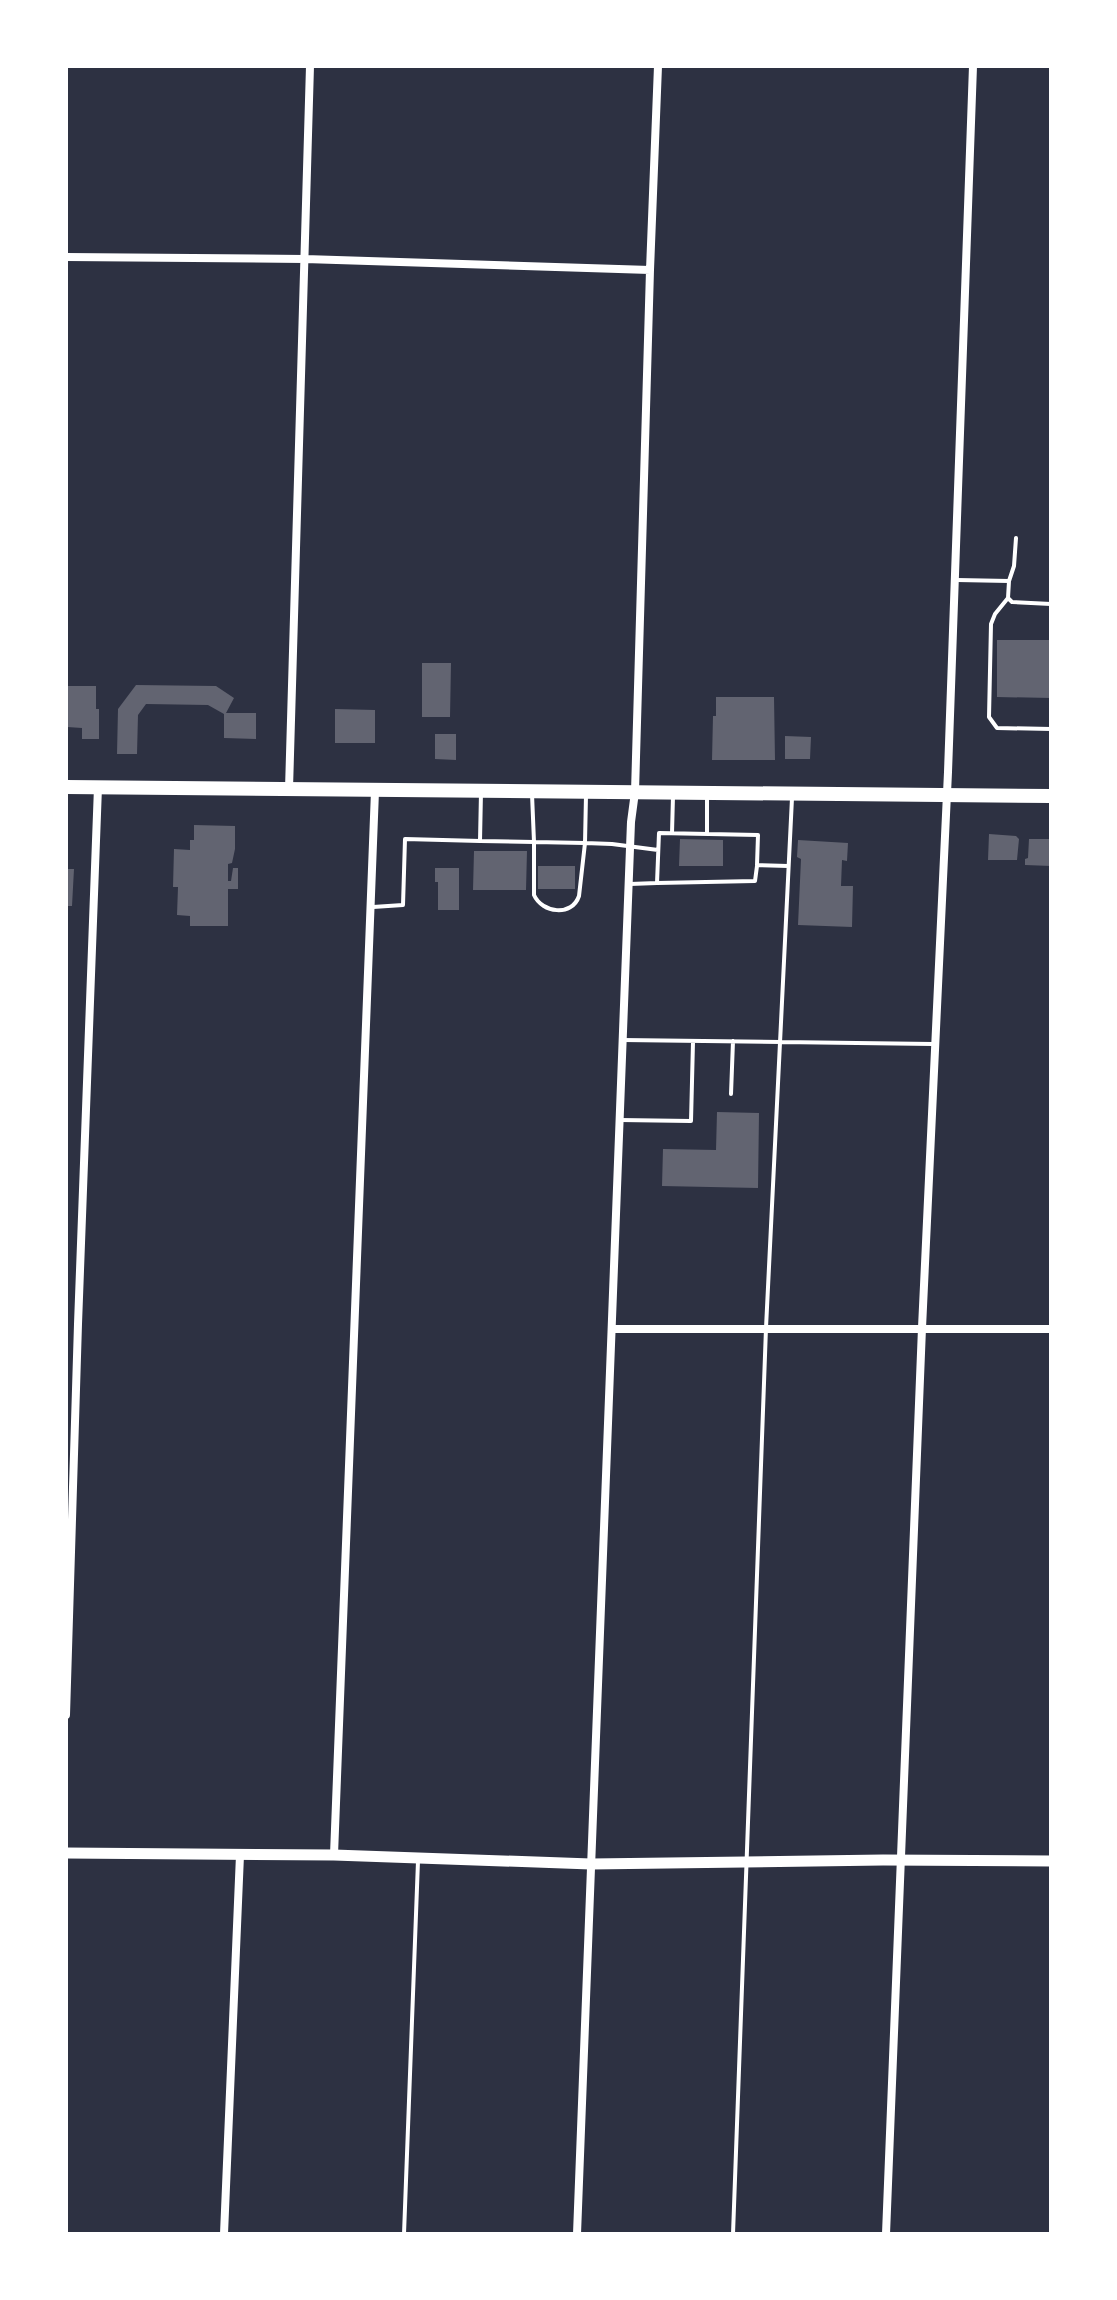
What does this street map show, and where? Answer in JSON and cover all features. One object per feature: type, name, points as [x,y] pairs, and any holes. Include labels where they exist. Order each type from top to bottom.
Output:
[{"type":"main road","points":[[66,787],[1051,796]]},
{"type":"street","points":[[289,789],[310,66]]},
{"type":"street","points":[[577,2234],[630,847],[635,792],[658,66]]},
{"type":"street","points":[[886,2234],[947,794],[973,66]]},
{"type":"street","points":[[66,257],[305,259],[650,270]]},
{"type":"street","points":[[66,1715],[98,787]]},
{"type":"street","points":[[334,1855],[375,791]]},
{"type":"street","points":[[66,1323],[78,1324]]},
{"type":"street","points":[[613,1329],[1051,1329]]},
{"type":"street","points":[[66,1853],[334,1855],[591,1864],[1051,1861]]},
{"type":"street","points":[[224,2234],[240,1855]]},
{"type":"lane","points":[[1016,538],[1008,598],[991,624],[989,717],[997,728],[1051,729]]},
{"type":"lane","points":[[954,580],[1009,581]]},
{"type":"lane","points":[[1008,598],[1019,604],[1051,604]]},
{"type":"lane","points":[[480,841],[481,792]]},
{"type":"lane","points":[[532,792],[534,895],[537,903],[569,910],[576,905],[579,896],[585,843],[586,792]]},
{"type":"lane","points":[[672,833],[674,793]]},
{"type":"lane","points":[[707,793],[707,833]]},
{"type":"lane","points":[[733,2234],[766,1328],[792,793]]},
{"type":"lane","points":[[629,884],[755,881],[758,835],[659,833],[657,883]]},
{"type":"lane","points":[[371,907],[403,905],[405,839],[585,843],[658,850]]},
{"type":"lane","points":[[757,865],[788,866]]},
{"type":"lane","points":[[623,1040],[935,1044]]},
{"type":"lane","points":[[620,1120],[691,1121],[693,1041]]},
{"type":"lane","points":[[731,1094],[733,1041]]},
{"type":"lane","points":[[404,2234],[418,1858]]},
{"type":"building","points":[[997,640],[1051,640],[1051,698],[997,697]]},
{"type":"building","points":[[422,663],[451,663],[450,717],[422,717]]},
{"type":"building","points":[[136,685],[216,686],[234,698],[226,713],[256,713],[256,739],[224,738],[224,714],[208,705],[146,704],[138,715],[137,754],[117,754],[118,709]]},
{"type":"building","points":[[66,686],[96,686],[99,739],[82,739],[82,728],[67,727]]},
{"type":"building","points":[[716,697],[774,697],[775,760],[712,760]]},
{"type":"building","points":[[335,709],[375,710],[375,743],[335,743]]},
{"type":"building","points":[[435,734],[456,734],[456,760],[435,759]]},
{"type":"building","points":[[785,736],[811,737],[810,759],[785,759]]},
{"type":"building","points":[[194,825],[235,826],[235,849],[232,863],[228,864],[228,881],[231,881],[233,868],[238,868],[238,889],[228,889],[228,926],[190,926],[190,916],[177,915],[178,887],[173,887],[174,849],[190,850]]},
{"type":"building","points":[[989,834],[1016,836],[1019,839],[1017,860],[988,860]]},
{"type":"building","points":[[680,839],[723,840],[723,866],[679,866]]},
{"type":"building","points":[[1029,839],[1051,839],[1051,866],[1025,865]]},
{"type":"building","points":[[798,840],[848,843],[847,861],[842,860],[841,886],[853,886],[852,927],[798,925],[801,859],[797,857]]},
{"type":"building","points":[[474,851],[527,851],[526,890],[473,890]]},
{"type":"building","points":[[538,866],[575,866],[575,889],[538,889]]},
{"type":"building","points":[[435,868],[459,868],[459,910],[438,910]]},
{"type":"building","points":[[66,869],[74,869],[72,906],[66,906]]},
{"type":"building","points":[[717,1112],[759,1113],[758,1188],[662,1186],[663,1149],[716,1150]]}]
